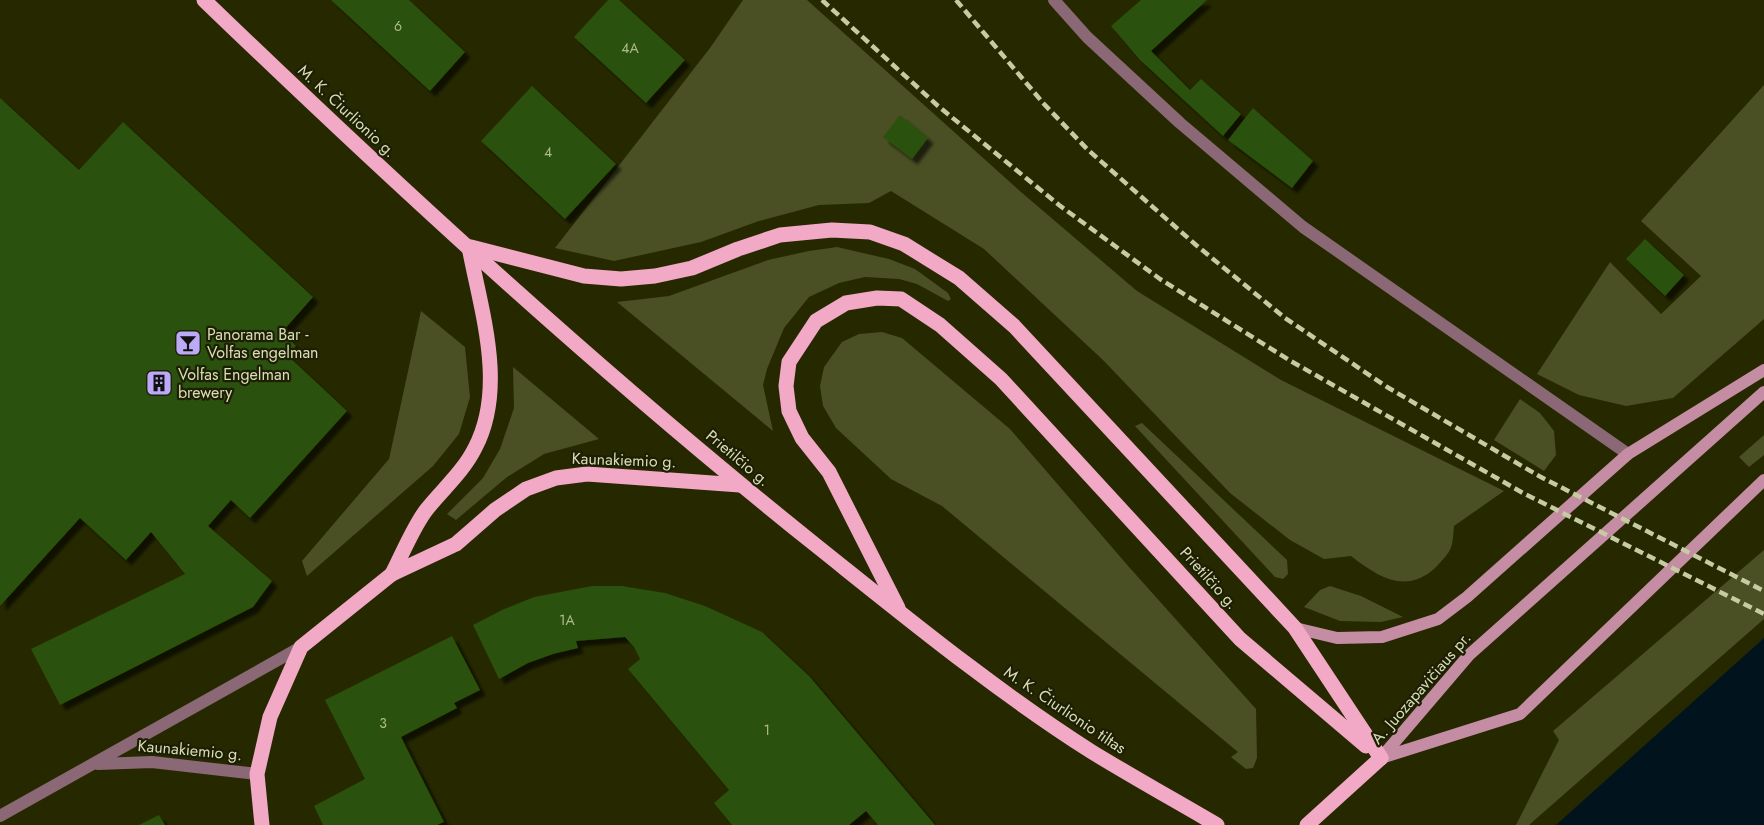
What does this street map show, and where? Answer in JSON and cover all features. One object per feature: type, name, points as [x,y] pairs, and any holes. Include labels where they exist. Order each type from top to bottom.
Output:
[{"type":"main road","name":"M. K. Čiurlionio g.","points":[[204,0],[317,108],[469,247]]},
{"type":"main road","name":"Prietilčio g.","points":[[469,247],[584,276],[621,279],[655,276],[692,268],[780,235],[832,230],[870,232],[904,244],[959,279],[1014,326],[1295,628],[1381,758]]},
{"type":"main road","name":"Prietilčio g.","points":[[469,247],[740,485],[901,614]]},
{"type":"main road","name":"Kaunakiemio g.","points":[[392,574],[425,511],[463,468],[476,448],[487,419],[492,381],[469,247]]},
{"type":"main road","name":"Prietilčio g.","points":[[901,614],[829,472],[802,438],[789,411],[786,386],[789,362],[816,321],[846,303],[876,298],[901,299],[940,325],[1001,379],[1240,639],[1381,758]]},
{"type":"main road","name":"A. Juozapavičiaus pr.","points":[[1295,628],[1337,638],[1382,637],[1438,619],[1467,597],[1628,454],[1764,370]]},
{"type":"main road","name":"A. Juozapavičiaus pr.","points":[[1381,758],[1469,655],[1764,392]]},
{"type":"main road","name":"Kaunakiemio g.","points":[[257,774],[270,717],[301,647],[392,574],[456,544],[495,510],[526,489],[556,477],[587,474],[740,485]]},
{"type":"main road","name":"A. Juozapavičiaus pr.","points":[[1381,758],[1520,714],[1764,480]]},
{"type":"main road","name":"M. K. Čiurlionio tiltas","points":[[901,614],[973,669],[1093,752],[1217,825]]},
{"type":"main road","points":[[1307,825],[1381,758]]},
{"type":"main road","points":[[257,774],[262,825]]},
{"type":"street","points":[[1054,0],[1087,37],[1180,123],[1303,227],[1628,454]]},
{"type":"street","name":"Kaunakiemio g.","points":[[0,816],[301,647]]},
{"type":"street","name":"Kaunakiemio g.","points":[[94,764],[152,762],[257,774]]},
{"type":"green space","points":[[743,0],[807,0],[1021,192],[1137,291],[1281,380],[1504,491],[1454,526],[1451,548],[1446,556],[1426,575],[1415,580],[1404,582],[1382,576],[1351,556],[1324,559],[1290,540],[1230,493],[1104,361],[984,249],[891,191],[869,203],[819,205],[759,221],[701,242],[614,261],[555,248],[710,48]]},
{"type":"green space","points":[[1764,85],[1764,319],[1673,398],[1626,406],[1579,395],[1537,374],[1610,262],[1661,314],[1701,276],[1641,221]]},
{"type":"green space","points":[[837,247],[889,259],[915,269],[948,293],[951,299],[948,301],[917,284],[899,279],[865,277],[839,283],[809,297],[784,328],[767,369],[763,385],[773,431],[617,302],[669,296],[768,260]]},
{"type":"green space","points":[[421,311],[465,347],[470,397],[459,434],[433,466],[307,576],[302,561],[389,459]]},
{"type":"green space","points":[[882,332],[902,338],[1010,429],[1256,709],[1257,758],[1253,768],[1246,769],[1231,757],[1238,752],[942,506],[891,479],[836,428],[823,406],[820,386],[824,367],[842,342],[859,334]]},
{"type":"green space","points":[[513,367],[599,439],[544,454],[507,477],[456,520],[447,514],[483,478],[500,449],[514,408]]},
{"type":"green space","points":[[1520,399],[1540,413],[1554,431],[1556,455],[1544,471],[1494,440]]},
{"type":"green space","points":[[1142,423],[1287,560],[1288,574],[1283,579],[1275,577],[1135,426]]},
{"type":"green space","points":[[1764,435],[1764,455],[1749,467],[1739,457]]},
{"type":"green space","points":[[1764,550],[1764,619],[1529,825],[1516,825],[1559,740],[1553,731]]},
{"type":"green space","points":[[1330,586],[1361,596],[1403,617],[1381,622],[1340,621],[1304,607],[1320,590]]},
{"type":"water","points":[[1764,638],[1764,825],[1556,825]]},
{"type":"building","points":[[331,0],[409,0],[465,52],[430,91]]},
{"type":"building","points":[[608,0],[619,0],[685,60],[646,103],[574,37]]},
{"type":"building","points":[[1141,0],[1207,0],[1151,51],[1190,90],[1201,79],[1241,114],[1223,136],[1140,60],[1111,26]]},
{"type":"building","points":[[532,86],[616,164],[565,219],[481,141]]},
{"type":"building","name":"Volfas Engelman brewery","points":[[0,98],[79,170],[123,122],[313,297],[282,332],[296,346],[287,355],[347,411],[250,518],[231,500],[208,526],[272,581],[253,607],[60,705],[31,649],[185,574],[151,532],[126,560],[80,518],[0,606]]},
{"type":"building","points":[[1253,108],[1313,161],[1292,188],[1228,140]]},
{"type":"building","points":[[900,115],[928,138],[912,159],[883,137]]},
{"type":"building","points":[[1645,239],[1684,275],[1665,296],[1626,259]]},
{"type":"building","points":[[592,586],[622,586],[665,593],[705,606],[762,632],[810,677],[935,825],[878,825],[866,811],[849,825],[732,825],[714,803],[729,790],[628,669],[640,659],[634,647],[625,637],[576,641],[578,648],[528,663],[499,679],[473,625],[534,597]]},
{"type":"building","points":[[452,636],[480,690],[454,703],[457,708],[401,737],[444,822],[437,825],[323,825],[314,806],[365,779],[325,700]]},
{"type":"building","points":[[159,815],[165,825],[139,825]]},
{"type":"railway","points":[[822,0],[938,106],[1059,205],[1160,279],[1289,360],[1523,493],[1764,614]]},
{"type":"railway","points":[[956,0],[1044,104],[1087,149],[1196,245],[1285,318],[1387,387],[1539,476],[1764,591]]},
{"type":"place","name":"Panorama Bar - Volfas engelman","points":[[188,343]]},
{"type":"place","name":"Volfas Engelman brewery","points":[[159,383]]}]
